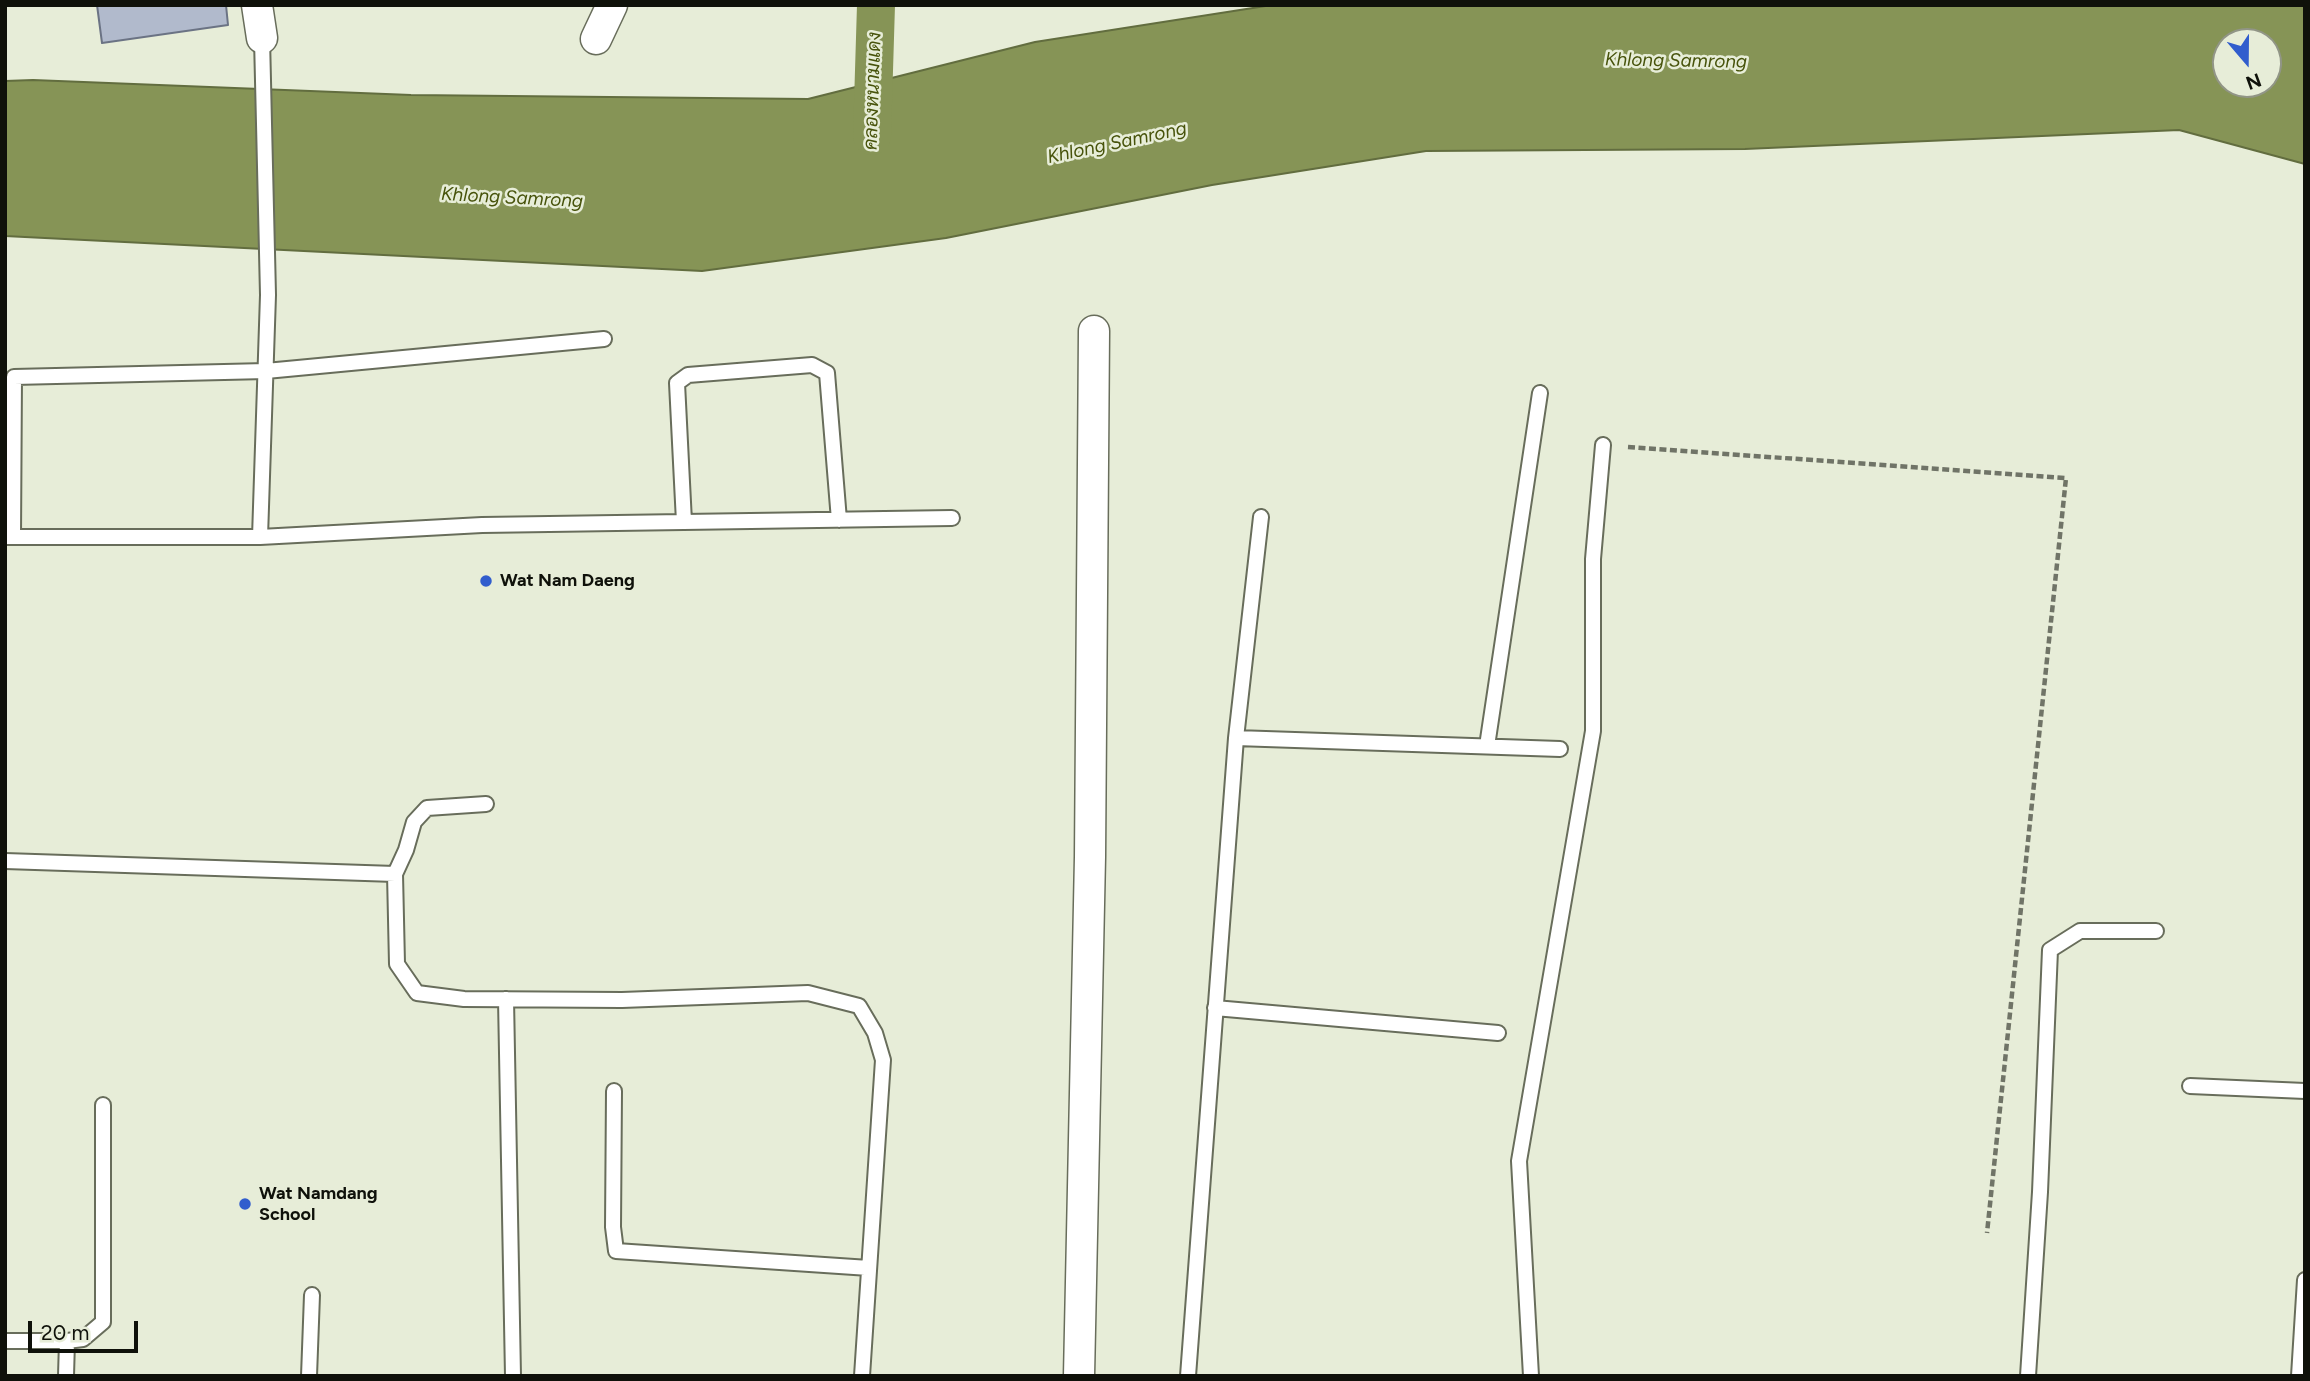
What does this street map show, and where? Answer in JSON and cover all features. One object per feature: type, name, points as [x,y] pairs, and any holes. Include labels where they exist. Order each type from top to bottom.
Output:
[{"type":"street","points":[[257,5],[262,38]]},
{"type":"street","points":[[596,39],[612,5]]},
{"type":"street","points":[[1079,1376],[1090,870],[1094,331]]},
{"type":"lane","points":[[260,537],[268,295],[262,38]]},
{"type":"lane","points":[[604,339],[265,371],[14,377],[9,537],[260,537],[482,525],[952,518]]},
{"type":"lane","points":[[684,522],[677,383],[688,375],[812,365],[827,373],[839,520]]},
{"type":"lane","points":[[1488,746],[1540,393]]},
{"type":"lane","points":[[1531,1376],[1519,1161],[1593,731],[1593,559],[1603,445]]},
{"type":"lane","points":[[1188,1376],[1237,738],[1261,517]]},
{"type":"lane","points":[[1237,738],[1560,749]]},
{"type":"lane","points":[[486,804],[427,808],[414,822],[396,874],[397,964],[417,993],[464,999],[622,1000],[808,993],[859,1006],[875,1033],[883,1060],[862,1376]]},
{"type":"lane","points":[[5,861],[396,874]]},
{"type":"lane","points":[[2028,1376],[2050,950],[2080,931],[2156,931]]},
{"type":"lane","points":[[506,999],[513,1376]]},
{"type":"lane","points":[[1215,1008],[1497,1033]]},
{"type":"lane","points":[[2190,1086],[2305,1091]]},
{"type":"lane","points":[[614,1091],[613,1227],[616,1251],[869,1268]]},
{"type":"lane","points":[[5,1340],[83,1339],[103,1322],[103,1105]]},
{"type":"lane","points":[[2299,1376],[2305,1280]]},
{"type":"lane","points":[[309,1376],[312,1295]]},
{"type":"lane","points":[[66,1376],[67,1341]]},
{"type":"path","points":[[1603,445],[2066,478],[1987,1233]]},
{"type":"water","name":"Khlong Samrong","points":[[1272,5],[2305,5],[2305,164],[2179,130],[1745,149],[1426,151],[1212,185],[946,238],[702,271],[5,236],[5,81],[411,95],[808,99],[1035,42]]},
{"type":"building","points":[[97,5],[226,5],[228,25],[102,43]]},
{"type":"waterway","name":"คลองหนามแดง","points":[[872,136],[876,5]]},
{"type":"place","name":"Wat Nam Daeng","points":[[486,581]]},
{"type":"place","name":"Wat Namdang School","points":[[245,1204]]}]
